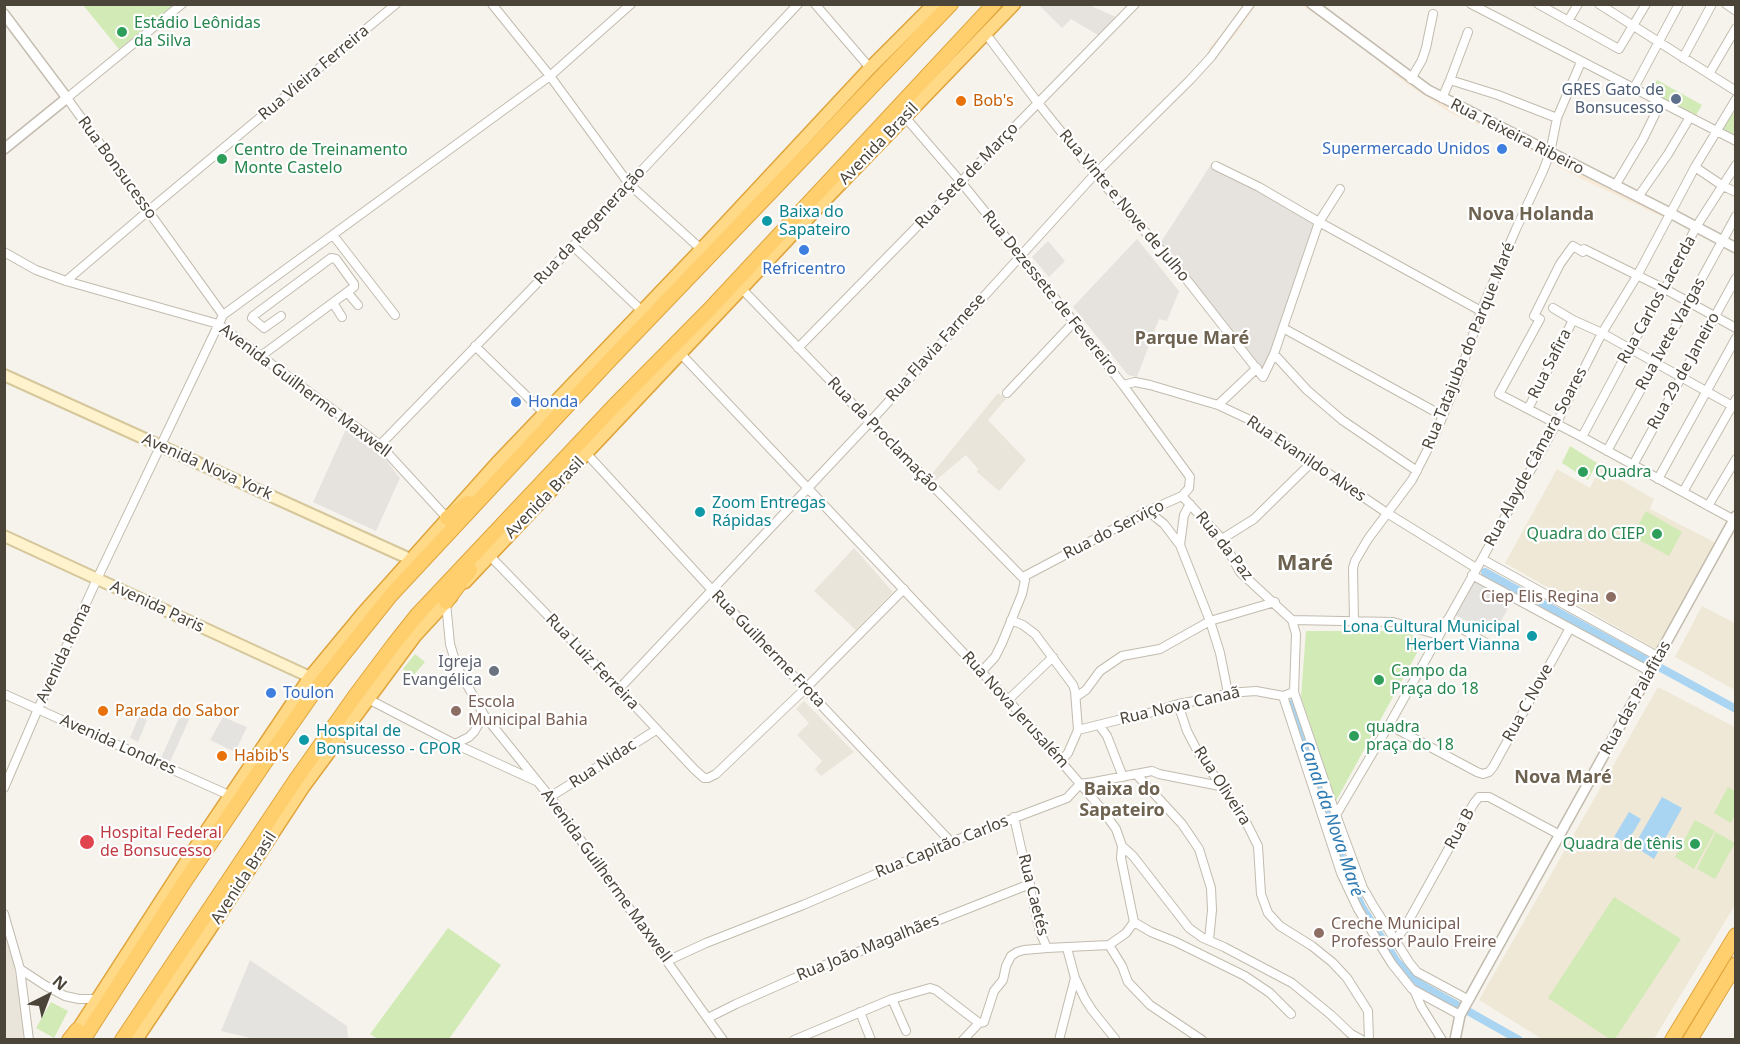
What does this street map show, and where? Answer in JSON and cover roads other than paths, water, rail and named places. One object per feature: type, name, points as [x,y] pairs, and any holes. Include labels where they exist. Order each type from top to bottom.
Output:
[{"type":"highway","points":[[75,1037],[97,999],[310,677],[410,559],[544,413],[702,249],[870,68],[934,4]]},
{"type":"highway","points":[[798,163],[810,143],[942,4]]},
{"type":"highway","points":[[75,1037],[319,685],[391,595],[532,442],[951,4]]},
{"type":"highway","name":"Avenida Brasil","points":[[122,1040],[291,786],[417,615],[613,407],[709,310],[994,4]]},
{"type":"highway","points":[[971,29],[1007,4]]},
{"type":"highway","name":"Avenida Brasil","points":[[136,1040],[304,786],[415,636],[1014,4]]},
{"type":"highway","points":[[447,518],[465,506],[512,457],[532,442]]},
{"type":"highway","points":[[446,602],[518,508]]},
{"type":"highway","points":[[1672,1040],[1736,935]]},
{"type":"highway","points":[[1690,1040],[1736,964]]},
{"type":"highway","points":[[1664,1040],[1705,984]]},
{"type":"main road","name":"Avenida Nova York","points":[[4,375],[410,559]]},
{"type":"main road","name":"Avenida Paris","points":[[4,536],[310,677]]},
{"type":"street","points":[[4,149],[182,4]]},
{"type":"street","name":"Rua Vieira Ferreira","points":[[66,281],[396,4]]},
{"type":"street","points":[[492,4],[550,76],[629,184],[702,249]]},
{"type":"street","points":[[218,324],[223,315],[550,76],[631,4]]},
{"type":"street","name":"Rua da Regeneração","points":[[380,445],[573,246],[798,4]]},
{"type":"street","points":[[814,4],[870,68]]},
{"type":"street","name":"Rua Sete de Março","points":[[798,348],[1136,4]]},
{"type":"street","name":"Rua Flavia Farnese","points":[[619,689],[870,422],[1095,174],[1190,80],[1211,57],[1250,4]]},
{"type":"street","name":"Rua Teixeira Ribeiro","points":[[1312,4],[1411,79],[1442,98],[1736,248]]},
{"type":"street","points":[[1472,4],[1736,141]]},
{"type":"street","points":[[1538,4],[1617,48],[1620,48],[1646,4]]},
{"type":"street","points":[[1568,21],[1578,4]]},
{"type":"street","points":[[1599,4],[1612,8],[1658,43],[1736,92]]},
{"type":"street","points":[[1634,88],[1679,4]]},
{"type":"street","points":[[1683,58],[1712,4]]},
{"type":"street","points":[[1726,4],[1736,11]]},
{"type":"street","name":"Rua Bonsucesso","points":[[4,14],[223,315]]},
{"type":"street","points":[[1411,79],[1422,60],[1433,14]]},
{"type":"street","points":[[1709,74],[1736,28]]},
{"type":"street","points":[[1442,98],[1468,32]]},
{"type":"street","name":"Rua Vinte e Nove de Julho","points":[[986,34],[1095,174],[1187,280],[1263,377],[1274,354]]},
{"type":"street","name":"Rua Tatajuba do Parque Maré","points":[[1354,621],[1353,568],[1355,561],[1412,480],[1427,453],[1458,379],[1481,311],[1516,229],[1534,194],[1550,153],[1557,118],[1581,62]]},
{"type":"street","points":[[1450,80],[1498,95],[1557,118]]},
{"type":"street","name":"Rua Alayde Câmara Soares","points":[[1336,815],[1482,559],[1556,424],[1602,333],[1637,276],[1695,167],[1736,99]]},
{"type":"street","points":[[1615,186],[1643,139],[1661,102]]},
{"type":"street","name":"Rua Dezessete de Fevereiro","points":[[905,117],[961,182],[1074,322],[1188,473]]},
{"type":"street","points":[[1638,197],[1668,154],[1689,117]]},
{"type":"street","name":"Rua Carlos Lacerda","points":[[1582,437],[1629,349],[1665,289],[1696,227],[1736,165]]},
{"type":"street","points":[[1215,166],[1268,192],[1481,311]]},
{"type":"street","points":[[1695,167],[1736,192]]},
{"type":"street","points":[[1340,189],[1319,222],[1274,354],[1307,390],[1342,420],[1417,471]]},
{"type":"street","name":"Rua Ivete Vargas","points":[[1607,451],[1736,216]]},
{"type":"street","points":[[333,235],[395,315]]},
{"type":"street","points":[[573,246],[642,311]]},
{"type":"street","points":[[1735,519],[1500,394],[1540,319],[1534,316],[1560,264],[1573,246],[1665,289],[1736,328]]},
{"type":"street","name":"Avenida Guilherme Maxwell","points":[[4,252],[36,270],[66,281],[218,324],[380,445],[447,518]]},
{"type":"street","points":[[261,356],[348,292],[354,284],[336,259],[331,258],[252,318],[264,328],[281,316]]},
{"type":"street","name":"Rua 29 de Janeiro","points":[[1633,465],[1736,278]]},
{"type":"street","name":"Rua da Proclamação","points":[[742,289],[1024,579]]},
{"type":"street","points":[[348,292],[357,305]]},
{"type":"street","points":[[333,303],[342,316]]},
{"type":"street","points":[[1553,308],[1734,405],[1683,492]]},
{"type":"street","name":"Rua Safira","points":[[1528,409],[1573,320]]},
{"type":"street","points":[[1007,393],[1074,322]]},
{"type":"street","name":"Avenida Roma","points":[[4,788],[38,709],[218,324]]},
{"type":"street","points":[[1283,328],[1443,416]]},
{"type":"street","points":[[1658,478],[1736,338]]},
{"type":"street","points":[[475,346],[544,413]]},
{"type":"street","name":"Rua Nova Jerusalém","points":[[681,354],[1008,700],[1116,829],[1122,846],[1133,856],[1189,928],[1292,983],[1351,1034],[1362,1040]]},
{"type":"street","points":[[1218,405],[1257,368]]},
{"type":"street","name":"Rua Evanildo Alves","points":[[1123,385],[1139,382],[1218,405],[1248,419],[1474,572],[1570,628],[1655,664]]},
{"type":"street","name":"Rua Guilherme Frota","points":[[587,454],[713,591],[951,842]]},
{"type":"street","points":[[1708,506],[1736,459]]},
{"type":"street","points":[[1222,539],[1254,519],[1312,462]]},
{"type":"street","name":"Rua do Serviço","points":[[1024,579],[1148,511],[1182,496],[1189,488],[1188,473]]},
{"type":"street","name":"Rua da Paz","points":[[1182,496],[1222,539],[1240,572],[1292,620]]},
{"type":"street","points":[[1180,545],[1184,515],[1190,504]]},
{"type":"street","points":[[1148,511],[1164,524],[1180,545],[1210,621],[1220,653],[1228,693]]},
{"type":"street","name":"Rua das Palafitas","points":[[1455,1040],[1464,1008],[1735,519]]},
{"type":"street","name":"Rua Luiz Ferreira","points":[[490,556],[704,778],[716,774],[806,688]]},
{"type":"street","points":[[1482,559],[1655,664]]},
{"type":"street","points":[[982,671],[995,657],[1022,594],[1024,579]]},
{"type":"street","points":[[806,688],[904,589]]},
{"type":"street","name":"Avenida Guilherme Maxwell","points":[[446,602],[450,644],[458,669],[484,715],[550,797],[723,1040]]},
{"type":"street","points":[[1076,697],[1086,690],[1100,671],[1122,656],[1160,649],[1210,621],[1275,602]]},
{"type":"street","points":[[1011,620],[1035,634],[1073,685],[1076,697],[1077,730],[1068,753],[1061,761]]},
{"type":"street","points":[[1439,635],[1393,622],[1292,620],[1296,634],[1294,692],[1363,888],[1417,972],[1464,1008]]},
{"type":"street","points":[[1447,621],[1491,646]]},
{"type":"street","name":"Rua C Nove","points":[[1389,725],[1477,772],[1483,774],[1489,772],[1494,767],[1570,628]]},
{"type":"street","points":[[1008,700],[1053,657]]},
{"type":"street","name":"Rua Nova Canaã","points":[[1077,730],[1130,719],[1178,704],[1228,693],[1256,691],[1283,696]]},
{"type":"street","points":[[1294,692],[1283,696],[1341,873],[1358,909],[1392,964],[1415,992],[1424,1012],[1442,1040]]},
{"type":"street","name":"Avenida Londres","points":[[4,694],[231,796]]},
{"type":"street","points":[[368,699],[455,744],[538,782]]},
{"type":"street","name":"Rua Oliveira","points":[[1178,704],[1199,754],[1244,818],[1258,846],[1261,894],[1268,913],[1280,926],[1332,962],[1347,978],[1368,1011],[1369,1040]]},
{"type":"street","points":[[455,744],[469,737],[484,715]]},
{"type":"street","points":[[1099,725],[1107,736],[1123,777]]},
{"type":"street","name":"Rua Nidac","points":[[550,797],[656,730]]},
{"type":"street","name":"Rua Capitão Carlos","points":[[668,961],[706,943],[951,842],[1067,798],[1080,784],[1152,771],[1220,786]]},
{"type":"street","points":[[1136,774],[1182,824],[1199,849],[1211,888],[1212,910],[1209,940]]},
{"type":"street","name":"Rua B","points":[[1395,940],[1404,929],[1479,796],[1489,797],[1560,835]]},
{"type":"street","name":"Rua Caetés","points":[[1014,818],[1040,932],[1047,948],[1109,945]]},
{"type":"street","points":[[1122,846],[1121,858],[1134,922],[1126,933],[1109,945],[1122,966],[1128,982],[1150,1005],[1202,1040]]},
{"type":"street","name":"Rua João Magalhães","points":[[708,1018],[815,969],[1030,884]]},
{"type":"street","points":[[4,914],[20,969],[29,1040]]},
{"type":"street","points":[[1134,922],[1245,976],[1270,993],[1291,1014]]},
{"type":"street","points":[[963,1040],[979,1023],[984,1022],[994,992],[1004,980],[1006,966],[1011,956],[1024,950],[1047,948]]},
{"type":"street","points":[[1067,948],[1075,978],[1085,999],[1116,1040]]},
{"type":"street","points":[[20,969],[65,996],[97,999]]},
{"type":"street","points":[[1059,1040],[1075,978]]},
{"type":"street","points":[[794,1040],[892,999],[930,988],[936,990],[979,1023]]},
{"type":"street","points":[[1415,992],[1464,1008]]},
{"type":"street","points":[[892,999],[906,1031]]},
{"type":"street","points":[[860,1012],[871,1040]]},
{"type":"water","points":[[1662,797],[1682,808],[1654,859],[1634,846]]},
{"type":"water","points":[[1629,812],[1641,819],[1627,843],[1614,837]]},
{"type":"waterway","points":[[1485,572],[1736,709]]},
{"type":"waterway","name":"Canal da Nova Maré","points":[[1292,703],[1347,875],[1362,907],[1397,962],[1420,984],[1519,1040]]},
{"type":"place","name":"Estádio Leônidas da Silva","points":[[122,32]]},
{"type":"place","name":"GRES Gato de Bonsucesso","points":[[1676,99]]},
{"type":"place","name":"Bob's","points":[[961,101]]},
{"type":"place","name":"Supermercado Unidos","points":[[1502,149]]},
{"type":"place","name":"Centro de Treinamento Monte Castelo","points":[[222,159]]},
{"type":"place","name":"Baixa do Sapateiro","points":[[767,221]]},
{"type":"place","name":"Refricentro","points":[[804,250]]},
{"type":"place","name":"Honda","points":[[516,402]]},
{"type":"place","name":"Quadra","points":[[1583,472]]},
{"type":"place","name":"Zoom Entregas Rápidas","points":[[700,512]]},
{"type":"place","name":"Quadra do CIEP","points":[[1657,534]]},
{"type":"place","name":"Ciep Elis Regina","points":[[1611,597]]},
{"type":"place","name":"Lona Cultural Municipal Herbert Vianna","points":[[1532,636]]},
{"type":"place","name":"Igreja Evangélica","points":[[494,671]]},
{"type":"place","name":"Campo da Praça do 18","points":[[1379,680]]},
{"type":"place","name":"Toulon","points":[[271,693]]},
{"type":"place","name":"Parada do Sabor","points":[[103,711]]},
{"type":"place","name":"Escola Municipal Bahia","points":[[456,711]]},
{"type":"place","name":"quadra praça do 18","points":[[1354,736]]},
{"type":"place","name":"Hospital de Bonsucesso - CPOR","points":[[304,740]]},
{"type":"place","name":"Habib's","points":[[222,756]]},
{"type":"place","name":"Hospital Federal de Bonsucesso","points":[[87,842]]},
{"type":"place","name":"Quadra de tênis","points":[[1695,844]]},
{"type":"place","name":"Creche Municipal Professor Paulo Freire","points":[[1319,933]]},
{"type":"district","name":"Nova Holanda","points":[[1531,215]]},
{"type":"district","name":"Parque Maré","points":[[1192,339]]},
{"type":"district","name":"Maré","points":[[1305,564]]},
{"type":"district","name":"Nova Maré","points":[[1563,778]]},
{"type":"district","name":"Baixa do Sapateiro","points":[[1122,800]]}]
